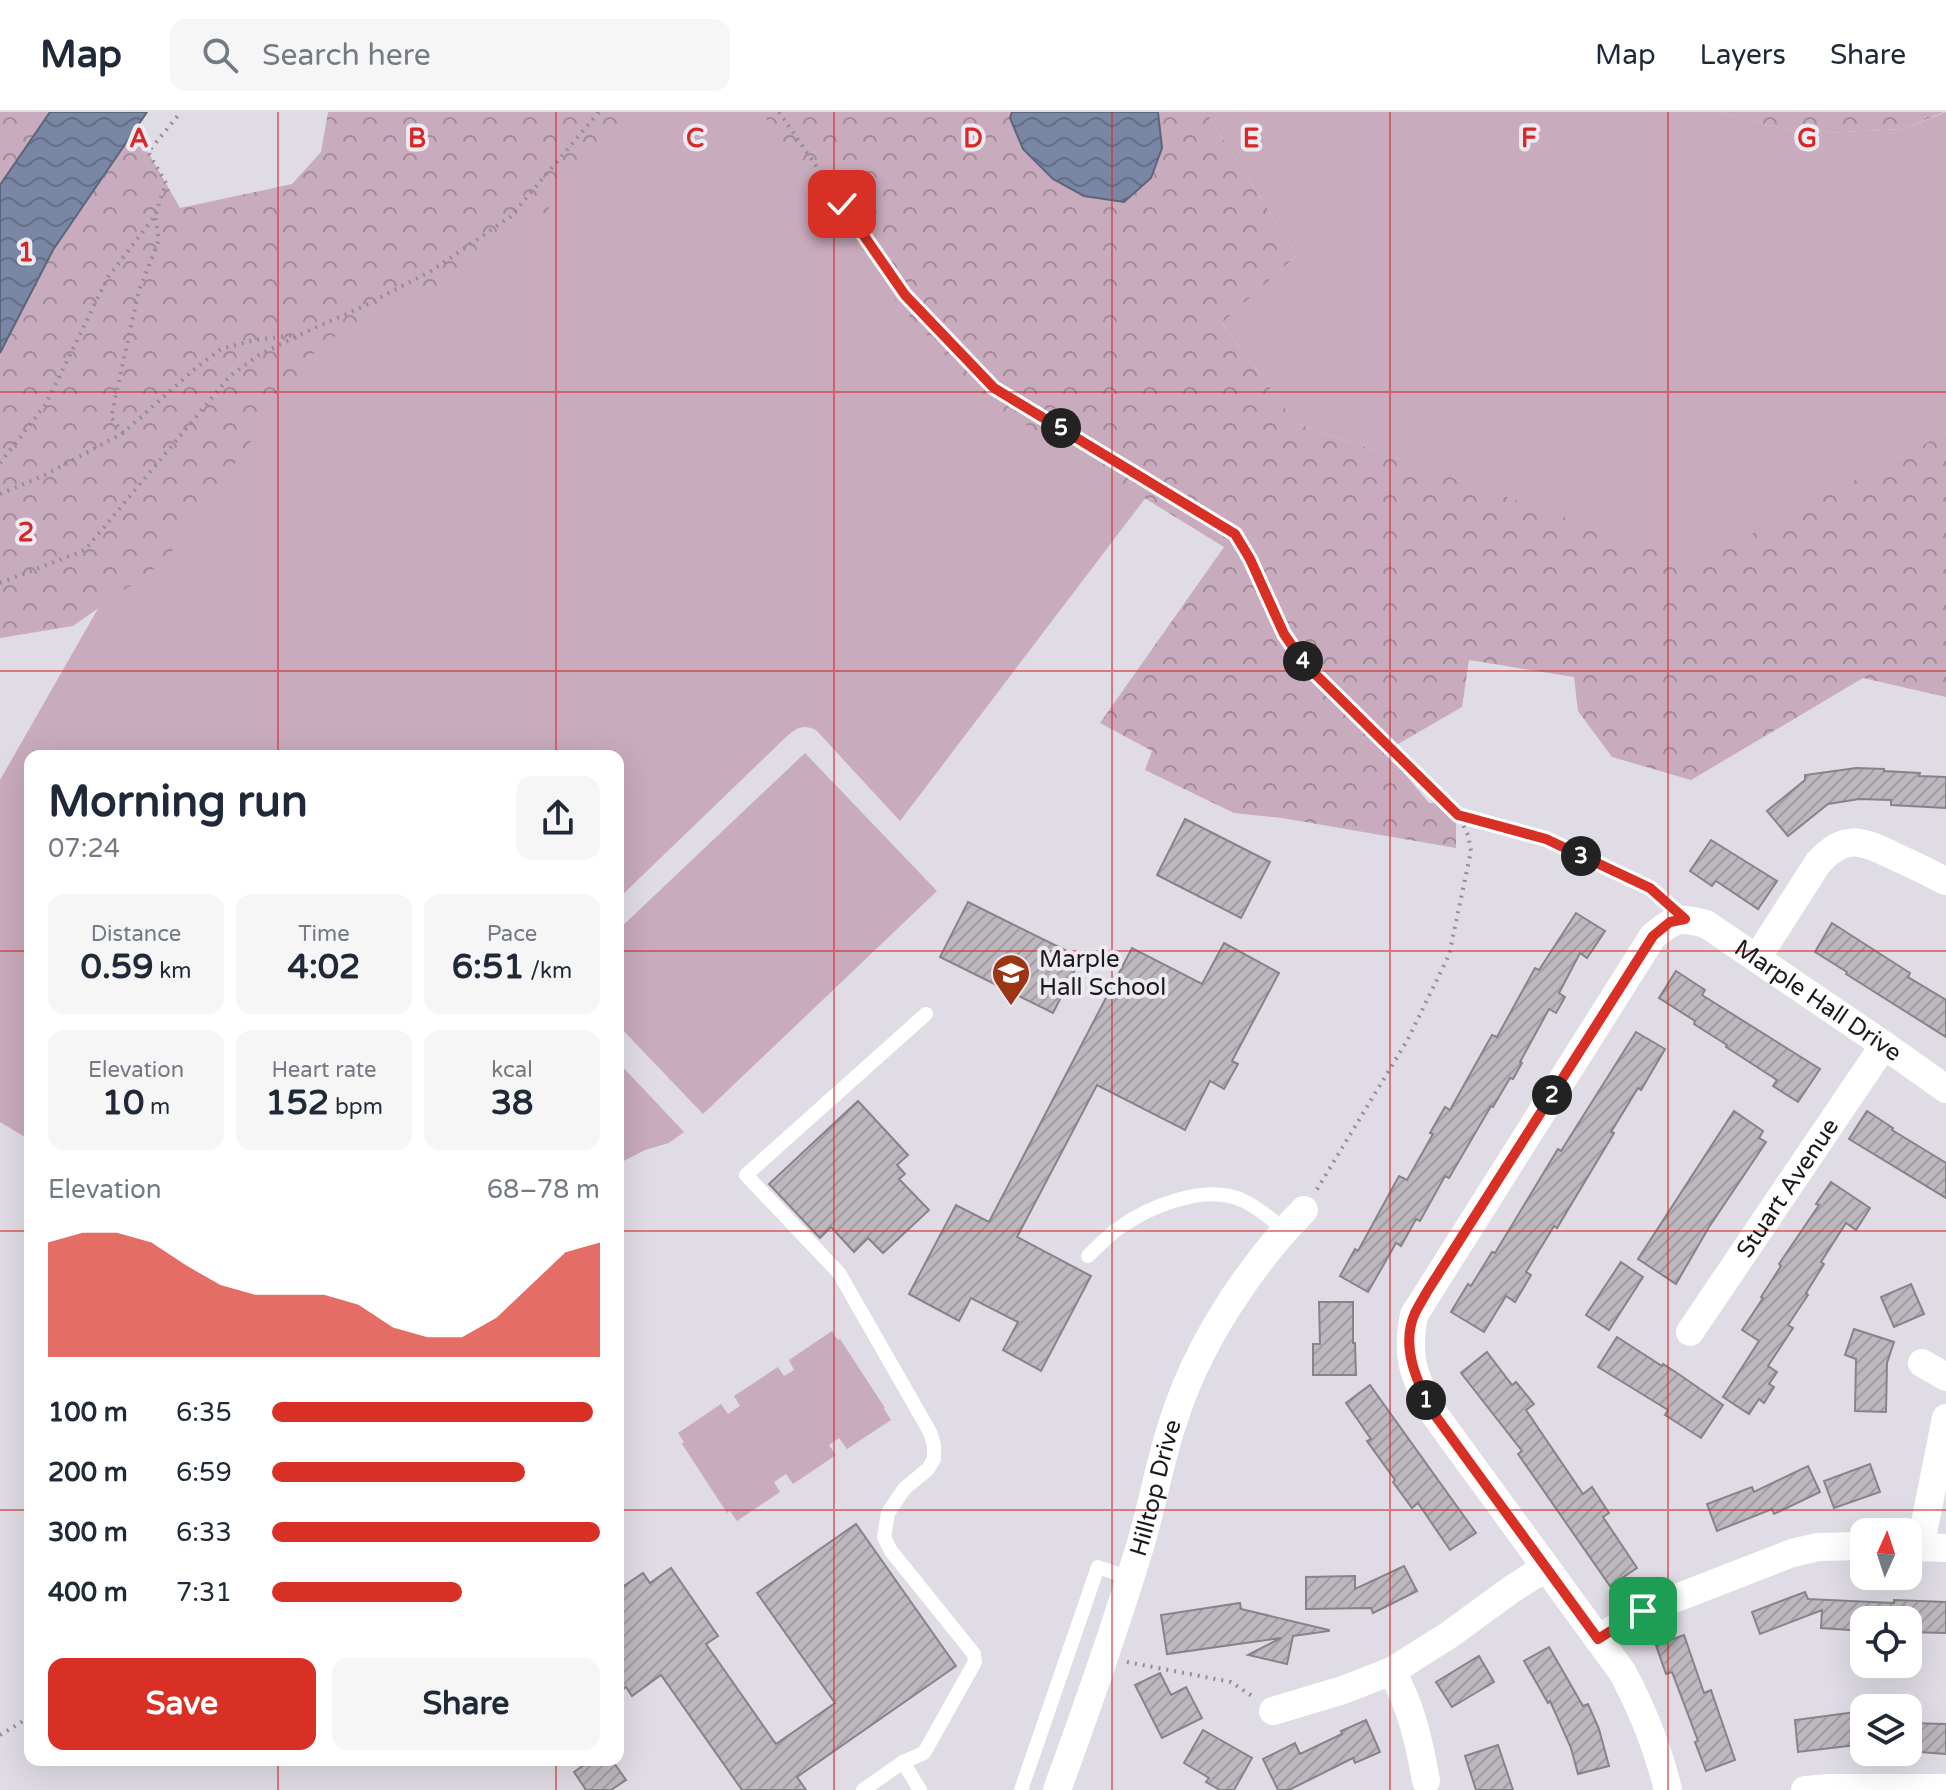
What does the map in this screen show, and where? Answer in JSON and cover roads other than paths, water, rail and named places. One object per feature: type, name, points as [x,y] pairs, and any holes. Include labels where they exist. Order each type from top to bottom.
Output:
[{"type":"street","points":[[1757,958],[1818,863],[1828,851],[1841,844],[1854,842],[1873,845],[1934,883]]},
{"type":"street","name":"Marple Hall Drive","points":[[1545,1568],[1432,1411],[1411,1363],[1409,1338],[1414,1315],[1653,936],[1670,922],[1685,919],[1706,924],[1946,1089]]},
{"type":"street","name":"Stuart Avenue","points":[[1690,1332],[1884,1045]]},
{"type":"street","name":"Hilltop Drive","points":[[1057,1790],[1105,1658],[1142,1541],[1174,1418],[1200,1356],[1240,1290],[1304,1210]]},
{"type":"street","points":[[1925,1548],[1946,1418]]},
{"type":"street","points":[[1598,1639],[1643,1611],[1792,1553],[1818,1547],[1850,1546]]},
{"type":"street","points":[[1266,1713],[1343,1690],[1392,1671],[1545,1568],[1623,1673],[1642,1709],[1660,1757],[1668,1790]]},
{"type":"street","points":[[1392,1671],[1415,1723],[1426,1781]]},
{"type":"street","points":[[1805,1790],[1946,1788]]},
{"type":"lane","points":[[863,1790],[903,1762],[924,1753],[975,1662],[974,1654],[891,1551],[884,1537],[888,1513],[904,1489],[928,1469],[934,1459],[930,1432],[844,1280],[746,1175],[926,1014]]},
{"type":"lane","points":[[1088,1256],[1117,1229],[1155,1209],[1197,1194],[1222,1193],[1244,1201],[1285,1230]]},
{"type":"lane","points":[[1021,1790],[1098,1567],[1130,1578]]},
{"type":"lane","points":[[903,1762],[920,1790]]},
{"type":"water","points":[[50,112],[147,112],[53,250],[0,353],[0,185]]},
{"type":"water","points":[[1012,112],[1158,112],[1162,148],[1151,178],[1124,202],[1084,196],[1053,179],[1023,149],[1010,118]]},
{"type":"place","name":"Marple Hall School","points":[[1011,1007]]}]
